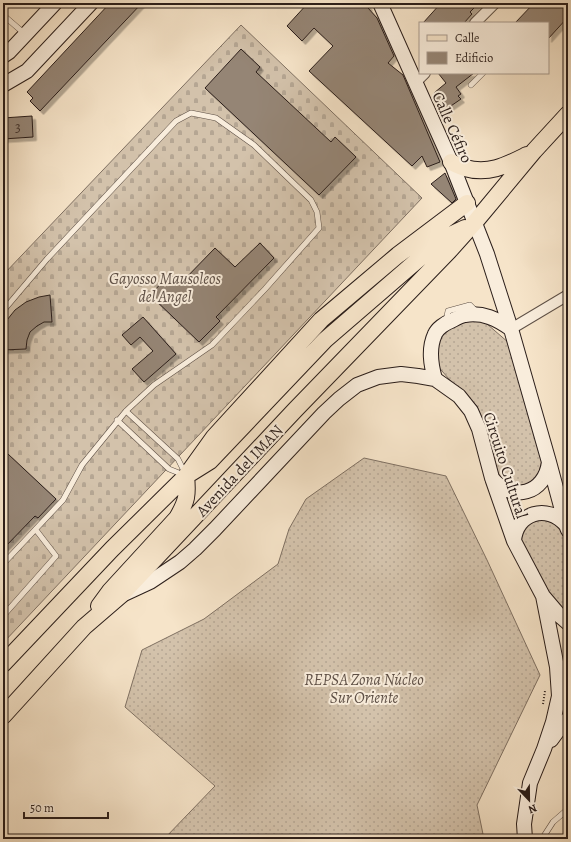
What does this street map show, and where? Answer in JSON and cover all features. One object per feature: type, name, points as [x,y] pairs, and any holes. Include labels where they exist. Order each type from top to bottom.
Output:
[{"type":"main road","name":"Avenida del IMAN","points":[[3,716],[84,627],[120,596],[295,410],[449,251],[534,151],[568,114]]},
{"type":"main road","points":[[451,162],[464,168],[489,170],[499,168],[534,151]]},
{"type":"main road","points":[[84,627],[110,591],[177,518],[185,505],[188,490],[186,476],[214,437],[321,320],[398,255],[467,203]]},
{"type":"main road","name":"Avenida del IMAN","points":[[3,664],[112,549],[186,476],[210,461],[331,335],[442,239],[475,222]]},
{"type":"street","points":[[3,56],[9,52],[55,3]]},
{"type":"street","points":[[3,85],[26,71],[91,3]]},
{"type":"street","name":"Calle Céfiro","points":[[380,3],[451,162],[475,222]]},
{"type":"street","points":[[476,22],[495,3]]},
{"type":"street","points":[[415,83],[424,74]]},
{"type":"street","points":[[475,222],[511,329],[567,528]]},
{"type":"street","points":[[511,329],[568,295]]},
{"type":"street","points":[[435,380],[430,363],[431,348],[435,333],[446,323],[464,315],[479,315],[500,321],[511,329]]},
{"type":"street","name":"Circuito Cultural","points":[[120,596],[150,582],[180,562],[195,549],[216,529],[324,413],[339,399],[357,385],[378,377],[401,374],[435,380],[459,396],[471,411],[479,430],[492,478],[514,541],[543,596],[568,623]]},
{"type":"street","points":[[492,478],[500,487],[506,490],[512,492],[525,492],[532,490],[542,481],[548,469],[549,462]]},
{"type":"street","points":[[514,541],[514,535],[520,523],[525,518],[537,513],[556,516],[562,520],[567,528]]},
{"type":"street","points":[[525,839],[524,824],[530,783],[544,750],[559,696],[557,667],[543,596]]},
{"type":"street","points":[[544,750],[568,718]]},
{"type":"lane","points":[[3,15],[26,34]]},
{"type":"lane","points":[[471,85],[482,74]]},
{"type":"lane","points":[[3,311],[47,259],[176,121],[191,113],[216,118],[254,145],[311,200],[317,212],[319,228],[265,289],[212,345],[154,385],[126,410],[82,465],[63,500],[3,564]]},
{"type":"lane","points":[[126,410],[178,459],[186,476]]},
{"type":"lane","points":[[117,420],[169,469],[186,476]]},
{"type":"lane","points":[[3,616],[56,556],[36,530]]},
{"type":"lane","points":[[542,839],[553,822],[568,809]]},
{"type":"green space","name":"Gayosso Mausoleos del Angel","points":[[241,25],[422,198],[3,643],[3,275]]},
{"type":"green space","points":[[475,319],[487,324],[509,343],[542,460],[537,482],[518,486],[502,483],[491,454],[477,406],[435,363],[437,346],[443,333],[462,322]]},
{"type":"green space","name":"REPSA Zona Núcleo Sur Oriente","points":[[364,458],[446,476],[540,675],[477,805],[484,839],[164,839],[215,786],[125,707],[142,650],[204,619],[278,564],[289,529],[306,499]]},
{"type":"green space","points":[[540,519],[556,523],[568,542],[568,615],[551,597],[521,544],[522,532],[529,523]]},
{"type":"building","points":[[110,3],[142,3],[40,111],[30,101],[33,98],[27,92]]},
{"type":"building","points":[[308,3],[365,3],[369,7],[368,8],[377,18],[394,56],[388,63],[403,75],[440,162],[427,167],[422,156],[412,166],[309,71],[333,46],[314,28],[302,41],[287,26]]},
{"type":"building","points":[[441,3],[479,3],[470,12],[472,14],[465,22],[424,22]]},
{"type":"building","points":[[534,3],[568,3],[568,17],[549,38],[549,22],[516,22]]},
{"type":"building","points":[[241,49],[260,67],[256,72],[331,142],[335,137],[356,157],[319,195],[205,88]]},
{"type":"building","points":[[439,74],[473,74],[456,87],[461,94],[458,96],[461,99],[445,110],[434,93],[446,83]]},
{"type":"building","points":[[32,116],[33,137],[3,139],[3,118]]},
{"type":"building","points":[[445,173],[456,199],[452,203],[431,184]]},
{"type":"building","points":[[260,243],[274,258],[216,317],[220,321],[199,342],[150,295],[170,274],[180,284],[215,248],[235,267]]},
{"type":"building","points":[[50,295],[52,322],[44,322],[30,332],[26,349],[3,350],[3,329],[7,320],[15,310],[26,302]]},
{"type":"building","points":[[143,317],[176,354],[144,382],[132,369],[153,351],[140,337],[131,345],[122,335]]},
{"type":"building","points":[[8,454],[56,499],[38,518],[35,516],[3,549],[3,459]]}]
